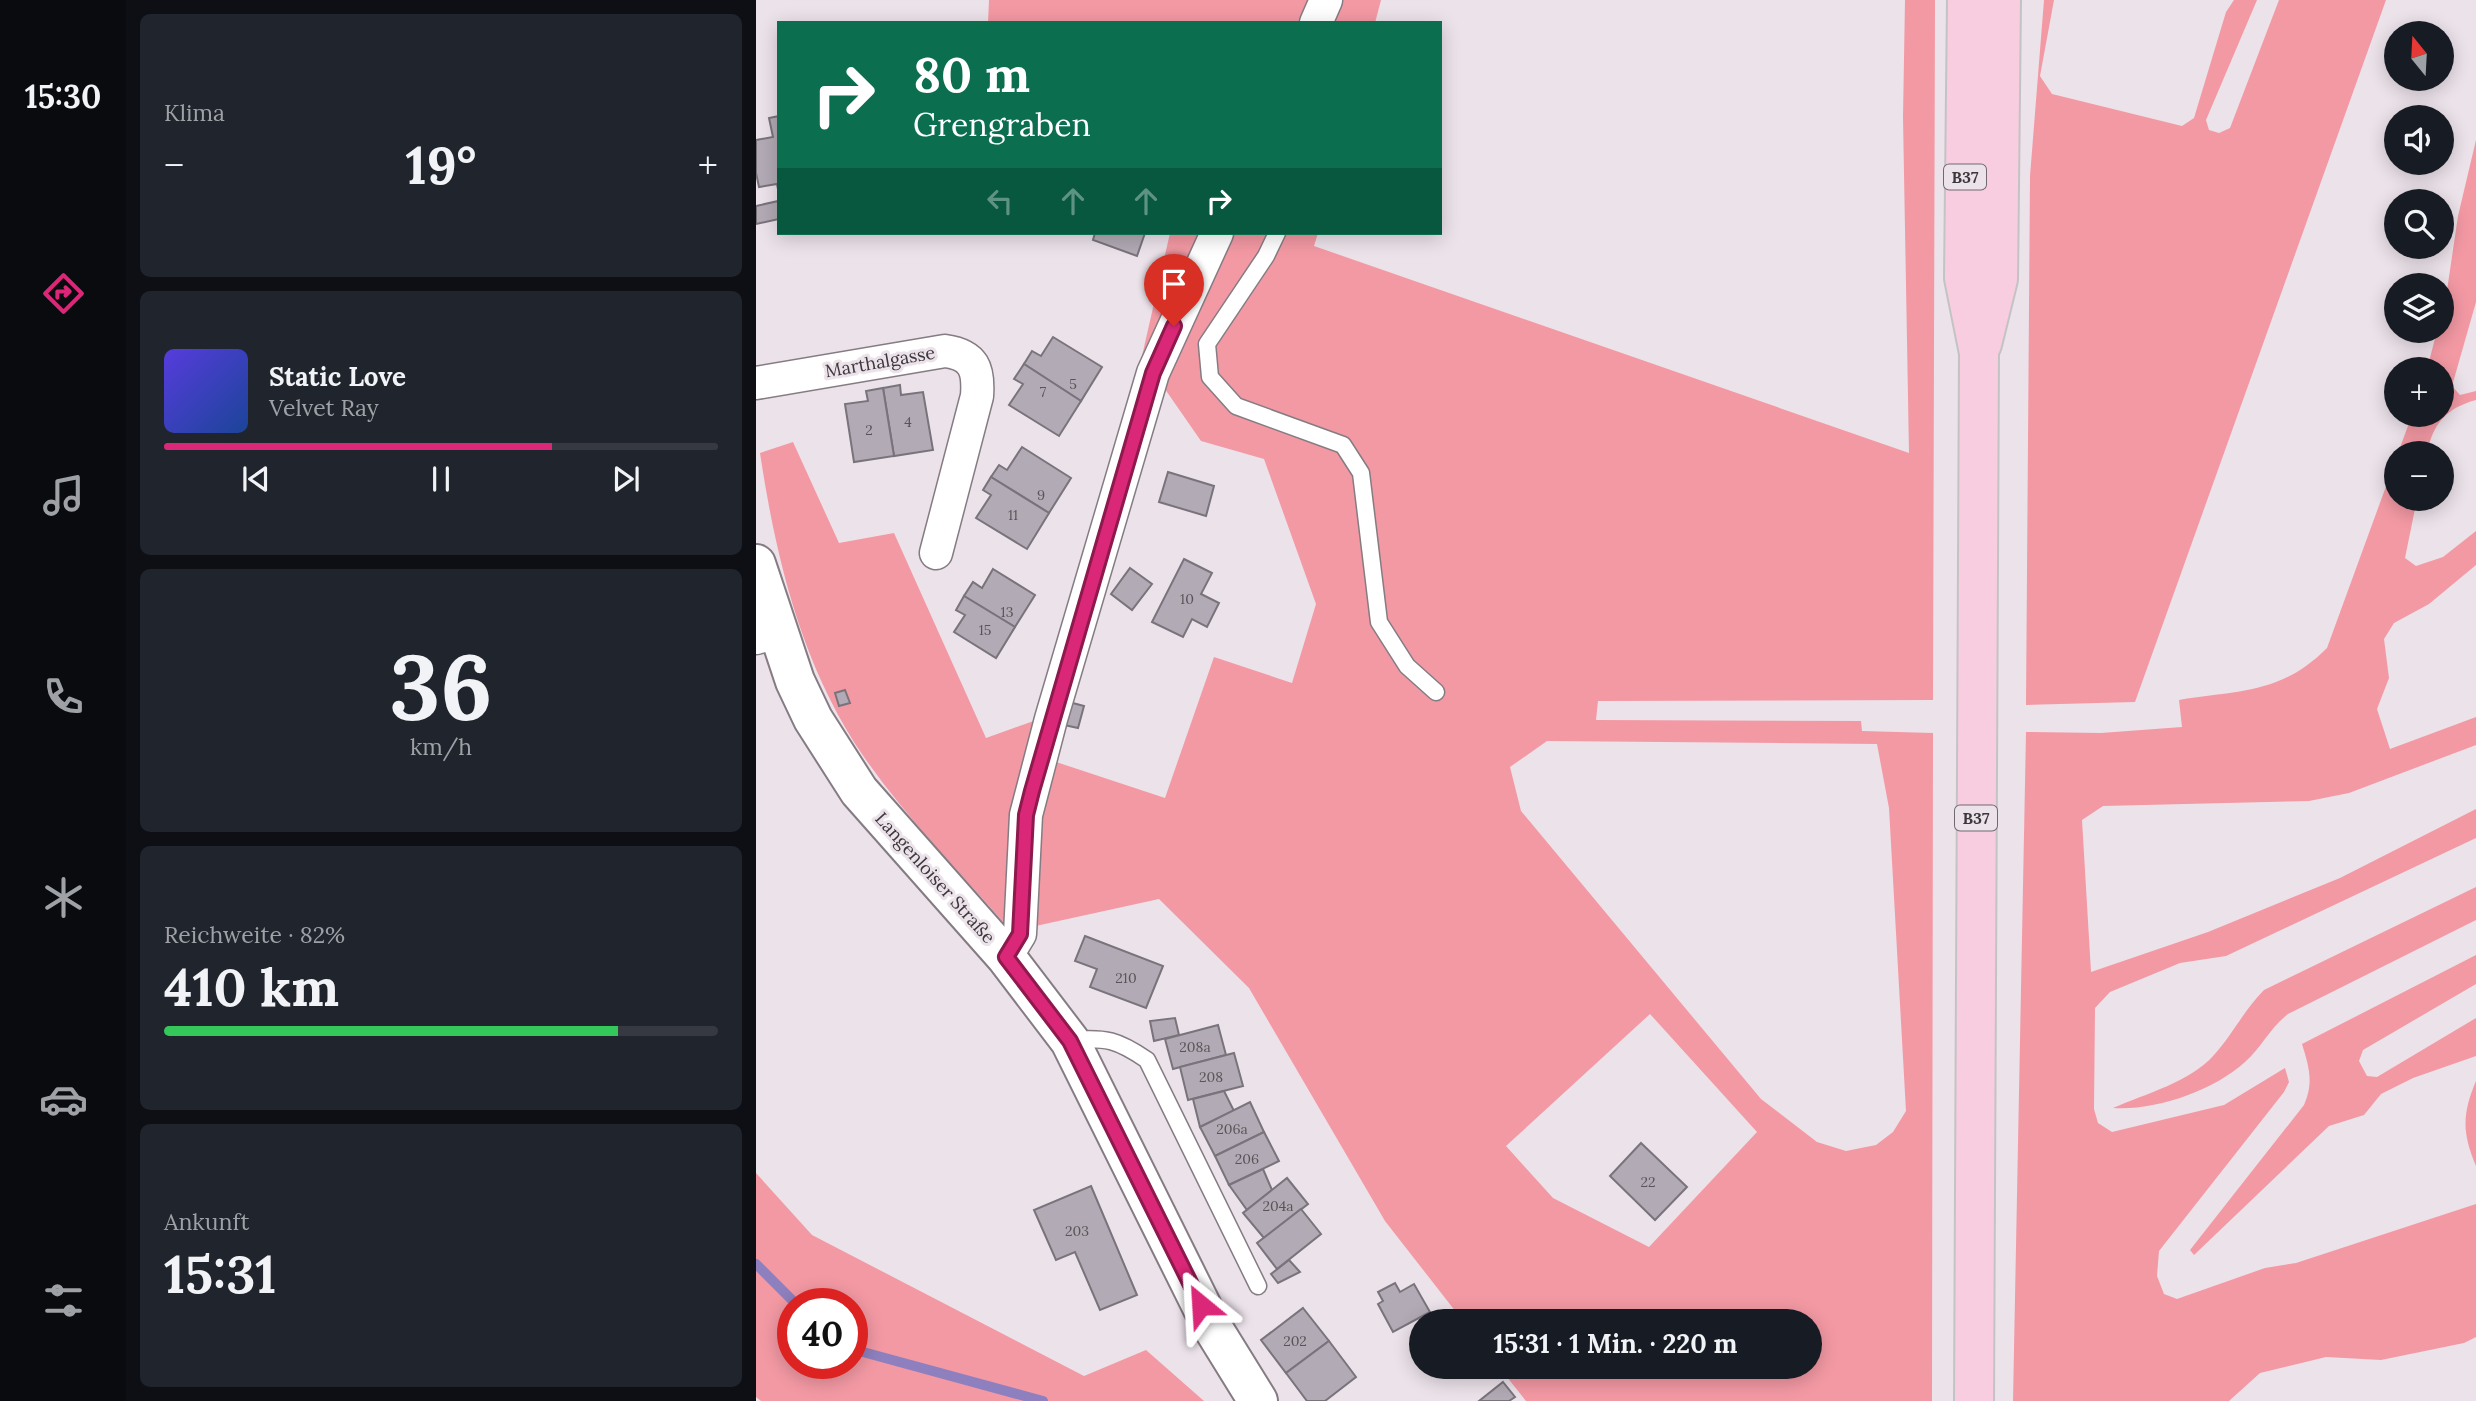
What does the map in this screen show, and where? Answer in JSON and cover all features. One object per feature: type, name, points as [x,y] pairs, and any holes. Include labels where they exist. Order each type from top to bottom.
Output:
[{"type":"main road","name":"B37","points":[[1967,0],[1964,278],[1979,353],[1974,1401]]},
{"type":"main road","name":"B37","points":[[1979,353],[1998,279],[2001,0]]},
{"type":"street","points":[[1317,21],[1326,0]]},
{"type":"street","points":[[1006,957],[1020,934],[1026,815],[1051,719],[1153,373],[1216,235]]},
{"type":"street","name":"Marthalgasse","points":[[756,383],[945,351],[961,353],[972,363],[978,376],[977,396],[936,553]]},
{"type":"street","name":"Langenloiser Straße","points":[[756,564],[766,635],[813,719],[859,790],[1006,957],[1070,1041],[1205,1313],[1258,1401]]},
{"type":"lane","points":[[1277,235],[1266,256],[1207,344],[1210,377],[1236,406],[1343,445],[1361,473],[1379,622],[1406,666],[1436,692]]},
{"type":"lane","points":[[1070,1041],[1093,1038],[1120,1041],[1147,1060],[1258,1286]]},
{"type":"shaded area","points":[[989,0],[1381,0],[1376,21],[988,21]]},
{"type":"shaded area","points":[[1905,0],[1935,0],[1933,700],[1598,701],[1596,720],[1861,721],[1862,731],[1933,733],[1932,1401],[1526,1401],[1509,1379],[1822,1379],[1822,1309],[1454,1309],[1385,1221],[1249,988],[1159,899],[1031,927],[1004,923],[897,800],[864,757],[842,722],[808,649],[795,611],[774,533],[760,453],[793,442],[839,543],[894,533],[986,738],[1042,718],[1032,754],[1165,798],[1214,657],[1292,683],[1316,604],[1264,459],[1201,441],[1142,356],[1170,235],[1317,235],[1314,246],[1909,453],[1903,117]],"holes":[[[1547,741],[1877,744],[1889,808],[1906,1111],[1893,1132],[1876,1145],[1846,1151],[1817,1142],[1761,1099],[1521,811],[1510,767]],[[1650,1014],[1757,1132],[1649,1247],[1553,1198],[1506,1146]]]},
{"type":"shaded area","points":[[2044,0],[2054,0],[2040,76],[2052,94],[2182,126],[2194,118],[2226,12],[2234,0],[2257,0],[2206,120],[2209,130],[2219,133],[2230,128],[2279,0],[2386,0],[2135,702],[2026,705],[2030,176]]},
{"type":"shaded area","points":[[2476,140],[2476,302],[2454,379],[2454,357],[2430,357],[2434,343],[2454,343],[2454,273],[2450,273],[2452,259],[2454,259],[2458,216]]},
{"type":"shaded area","points":[[2454,388],[2460,395],[2476,391],[2476,400],[2454,410]]},
{"type":"shaded area","points":[[2408,427],[2436,427],[2431,441],[2402,441]]},
{"type":"shaded area","points":[[2384,492],[2384,511],[2415,511],[2405,558],[2416,566],[2443,557],[2476,531],[2476,565],[2429,604],[2394,623],[2384,639],[2389,678],[2377,709],[2390,749],[2476,717],[2476,745],[2349,793],[2309,801],[2103,806],[2082,820],[2091,972],[2208,932],[2340,878],[2476,809],[2476,838],[2226,956],[2180,963],[2110,992],[2095,1008],[2094,1109],[2098,1123],[2112,1132],[2224,1105],[2285,1068],[2289,1082],[2284,1092],[2159,1251],[2157,1276],[2164,1294],[2177,1299],[2265,1268],[2296,1263],[2476,1204],[2476,1337],[2464,1343],[2381,1360],[2326,1357],[2260,1373],[2229,1401],[2013,1401],[2026,732],[2101,733],[2182,727],[2179,700],[2259,688],[2293,674],[2327,648]]},
{"type":"shaded area","points":[[2476,887],[2476,920],[2288,1014],[2245,1062],[2217,1082],[2165,1102],[2113,1108],[2193,1073],[2221,1047],[2264,990]]},
{"type":"shaded area","points":[[2476,955],[2476,984],[2363,1050],[2359,1061],[2367,1076],[2377,1077],[2476,1018],[2476,1056],[2413,1078],[2381,1094],[2364,1115],[2329,1126],[2194,1255],[2190,1250],[2304,1105],[2309,1089],[2309,1074],[2302,1044]]},
{"type":"shaded area","points":[[2476,1081],[2476,1166],[2466,1133],[2466,1114]]},
{"type":"shaded area","points":[[756,1173],[812,1235],[1084,1376],[1146,1350],[1204,1401],[761,1401],[756,1397]]},
{"type":"building","points":[[777,116],[777,184],[759,187],[756,173],[756,140],[773,137],[769,118]]},
{"type":"building","points":[[777,201],[777,219],[756,224],[756,206]]},
{"type":"building","points":[[1094,235],[1144,235],[1137,256],[1093,240]]},
{"type":"building","points":[[1053,337],[1102,367],[1081,401],[1024,364],[1032,351],[1041,356]]},
{"type":"building","points":[[1024,364],[1081,401],[1059,436],[1009,405],[1023,384],[1014,379]]},
{"type":"building","points":[[900,385],[901,395],[923,392],[933,450],[894,456],[883,388]]},
{"type":"building","points":[[883,388],[894,456],[854,462],[845,404],[868,401],[866,391]]},
{"type":"building","points":[[1022,447],[1071,478],[1049,513],[991,477],[999,465],[1007,470]]},
{"type":"building","points":[[1168,472],[1214,486],[1206,516],[1159,502]]},
{"type":"building","points":[[991,477],[1049,513],[1027,549],[976,518],[991,495],[983,490]]},
{"type":"building","points":[[1184,559],[1212,573],[1201,594],[1219,603],[1207,627],[1192,619],[1183,637],[1152,622]]},
{"type":"building","points":[[1130,568],[1152,584],[1132,610],[1111,594]]},
{"type":"building","points":[[993,569],[1035,595],[1015,627],[964,596],[973,582],[982,588]]},
{"type":"building","points":[[964,596],[1015,627],[996,658],[954,632],[965,615],[956,610]]},
{"type":"building","points":[[845,690],[850,703],[839,706],[835,693]]},
{"type":"building","points":[[1069,702],[1084,706],[1078,728],[1064,725]]},
{"type":"building","points":[[1085,936],[1163,966],[1146,1008],[1090,987],[1097,969],[1075,961]]},
{"type":"building","points":[[1175,1018],[1179,1035],[1154,1041],[1150,1021]]},
{"type":"building","points":[[1218,1025],[1226,1055],[1173,1069],[1165,1039]]},
{"type":"building","points":[[1234,1053],[1243,1086],[1188,1100],[1180,1067]]},
{"type":"building","points":[[1224,1091],[1234,1111],[1200,1127],[1193,1099]]},
{"type":"building","points":[[1250,1102],[1264,1132],[1215,1156],[1200,1127]]},
{"type":"building","points":[[1264,1132],[1279,1161],[1229,1185],[1215,1156]]},
{"type":"building","points":[[1641,1143],[1687,1187],[1655,1220],[1610,1176]]},
{"type":"building","points":[[1263,1169],[1272,1190],[1247,1210],[1229,1185]]},
{"type":"building","points":[[1287,1178],[1308,1204],[1264,1238],[1243,1213]]},
{"type":"building","points":[[1091,1186],[1137,1295],[1100,1310],[1075,1252],[1056,1260],[1034,1210]]},
{"type":"building","points":[[1301,1209],[1321,1234],[1277,1269],[1257,1243]]},
{"type":"building","points":[[1289,1260],[1300,1272],[1278,1283],[1271,1274]]},
{"type":"building","points":[[1395,1283],[1400,1292],[1414,1284],[1428,1309],[1409,1309],[1409,1323],[1393,1332],[1378,1304],[1383,1301],[1378,1292]]},
{"type":"building","points":[[1303,1308],[1329,1341],[1286,1373],[1261,1340]]},
{"type":"building","points":[[1329,1341],[1356,1377],[1325,1401],[1307,1401],[1286,1373]]},
{"type":"building","points":[[1503,1382],[1515,1397],[1509,1401],[1479,1401]]},
{"type":"waterway","points":[[756,1264],[780,1288]]},
{"type":"waterway","points":[[868,1353],[1043,1401]]},
{"type":"route","points":[[1174,326],[1153,373],[1051,719],[1026,815],[1020,934],[1006,957],[1043,1002],[1070,1041],[1201,1305]]}]
